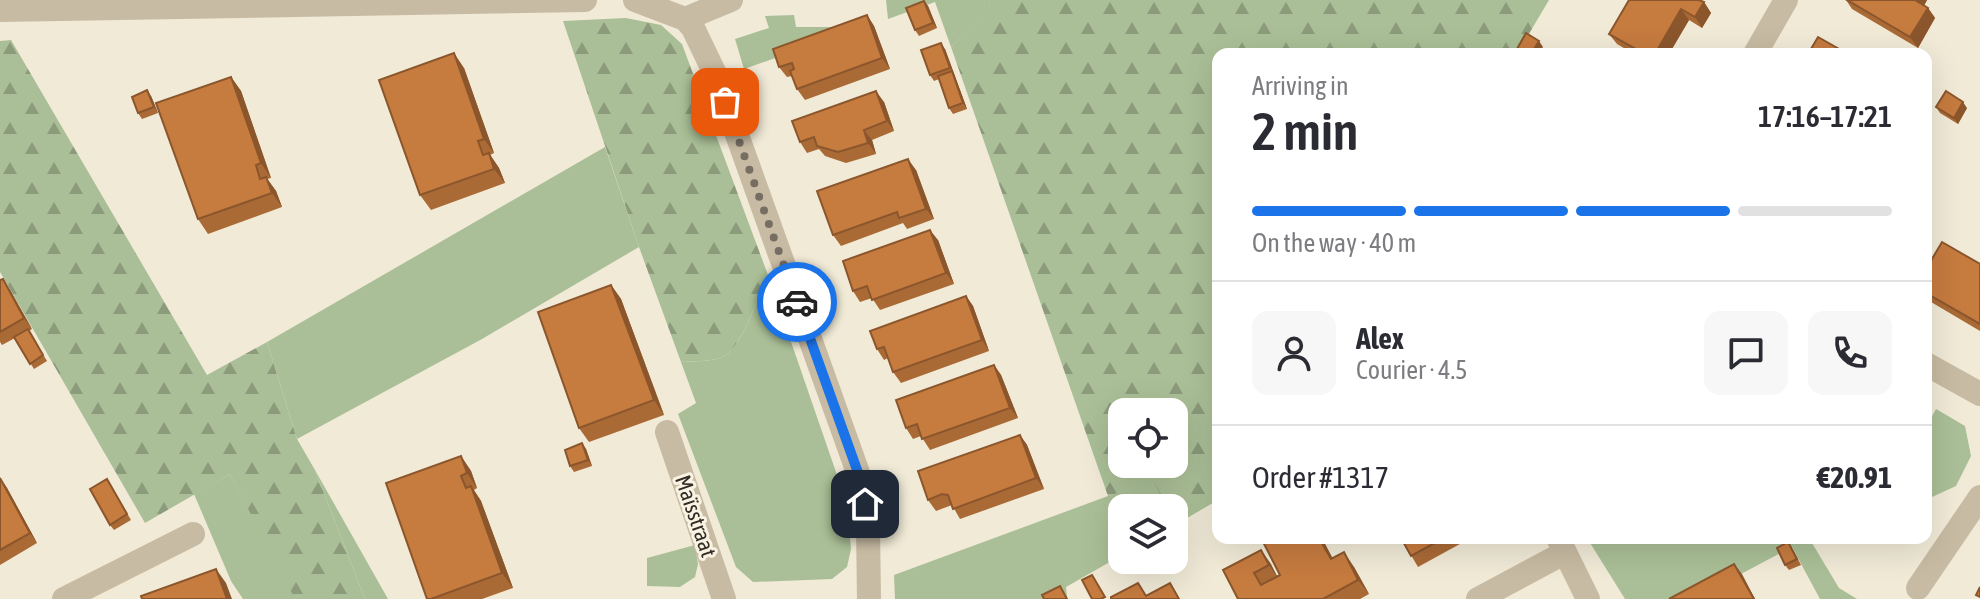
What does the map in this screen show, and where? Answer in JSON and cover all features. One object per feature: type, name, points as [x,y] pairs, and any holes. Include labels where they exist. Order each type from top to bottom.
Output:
[{"type":"street","points":[[0,10],[160,4],[585,0]]},
{"type":"street","points":[[635,0],[685,19],[693,28],[716,76],[861,481],[868,527],[869,599]]},
{"type":"street","points":[[685,19],[731,0]]},
{"type":"street","points":[[1758,48],[1786,0]]},
{"type":"street","points":[[1932,367],[1980,394]]},
{"type":"street","name":"Maïsstraat","points":[[667,432],[724,599]]},
{"type":"street","points":[[1918,588],[1980,497]]},
{"type":"street","points":[[64,599],[193,534]]},
{"type":"street","points":[[1478,599],[1561,545],[1588,599]]},
{"type":"green space","points":[[886,0],[990,0],[989,11],[951,47],[935,2],[888,19]]},
{"type":"green space","points":[[990,0],[1549,0],[1521,48],[1212,48],[1212,503],[1188,517],[1188,494],[1160,494],[1154,482],[1108,496],[951,47],[988,11]]},
{"type":"green space","points":[[794,15],[796,27],[863,27],[744,69],[735,39],[769,28],[765,16]]},
{"type":"green space","points":[[626,18],[661,25],[682,44],[768,275],[738,341],[726,355],[717,359],[681,362],[563,21]]},
{"type":"green space","points":[[11,40],[207,375],[267,342],[297,439],[315,470],[365,599],[295,599],[230,474],[145,523],[0,272],[0,41]]},
{"type":"green space","points":[[605,147],[639,247],[482,339],[297,439],[267,342]]},
{"type":"green space","points":[[768,275],[847,504],[851,549],[847,567],[832,579],[753,582],[736,567],[678,414],[696,403],[681,362],[717,359],[732,349],[744,330]]},
{"type":"green space","points":[[1936,409],[1965,426],[1971,456],[1956,486],[1932,497],[1932,416]]},
{"type":"green space","points":[[315,470],[388,599],[365,599]]},
{"type":"green space","points":[[230,474],[295,599],[243,599],[231,581],[194,494]]},
{"type":"green space","points":[[1154,481],[1160,494],[1114,494]]},
{"type":"green space","points":[[1108,496],[1108,563],[1066,587],[1067,597],[1063,599],[895,599],[894,575]]},
{"type":"green space","points":[[1591,544],[1813,544],[1839,588],[1857,599],[1820,599],[1792,547],[1694,599],[1625,599]]},
{"type":"green space","points":[[695,545],[698,564],[695,577],[680,587],[647,586],[647,558]]},
{"type":"building","points":[[1629,0],[1704,2],[1695,17],[1681,9],[1658,48],[1634,48],[1609,34]]},
{"type":"building","points":[[1847,0],[1915,0],[1928,8],[1910,37]]},
{"type":"building","points":[[924,1],[933,23],[915,30],[906,8]]},
{"type":"building","points":[[867,15],[882,58],[797,89],[790,71],[794,69],[792,63],[779,67],[773,49]]},
{"type":"building","points":[[1526,33],[1539,41],[1535,48],[1518,48]]},
{"type":"building","points":[[1818,37],[1837,48],[1812,48]]},
{"type":"building","points":[[941,43],[950,68],[930,75],[921,50]]},
{"type":"building","points":[[454,53],[484,139],[478,141],[483,155],[489,153],[494,169],[420,195],[379,80]]},
{"type":"building","points":[[952,71],[963,103],[949,108],[938,76]]},
{"type":"building","points":[[231,77],[261,163],[256,165],[260,179],[266,177],[272,193],[198,219],[156,103]]},
{"type":"building","points":[[147,90],[154,107],[138,113],[132,97]]},
{"type":"building","points":[[876,91],[887,121],[864,130],[868,143],[838,152],[817,146],[814,137],[800,142],[792,121]]},
{"type":"building","points":[[1946,91],[1963,102],[1954,118],[1936,107]]},
{"type":"building","points":[[908,159],[926,209],[899,218],[897,212],[833,235],[817,191]]},
{"type":"building","points":[[930,230],[946,273],[872,300],[867,286],[853,291],[843,261]]},
{"type":"building","points":[[1942,242],[1980,264],[1980,324],[1932,296],[1932,259]]},
{"type":"building","points":[[3,279],[24,318],[0,332],[0,280]]},
{"type":"building","points":[[611,285],[654,400],[579,428],[538,312]]},
{"type":"building","points":[[966,296],[982,340],[893,372],[884,347],[877,349],[870,331]]},
{"type":"building","points":[[28,329],[43,355],[30,364],[14,337]]},
{"type":"building","points":[[994,365],[1010,408],[922,439],[917,424],[906,428],[896,400]]},
{"type":"building","points":[[1020,435],[1036,478],[953,509],[948,495],[942,494],[928,500],[918,471]]},
{"type":"building","points":[[582,443],[588,460],[570,466],[565,450]]},
{"type":"building","points":[[461,456],[467,473],[461,476],[466,488],[471,486],[502,573],[427,599],[386,483]]},
{"type":"building","points":[[0,478],[30,533],[0,550]]},
{"type":"building","points":[[107,479],[127,514],[110,525],[90,489]]},
{"type":"building","points":[[1264,544],[1322,544],[1331,559],[1344,552],[1358,580],[1323,599],[1238,599],[1223,570],[1261,550],[1269,565],[1254,573],[1261,585],[1280,575]]},
{"type":"building","points":[[1404,544],[1433,544],[1411,556]]},
{"type":"building","points":[[1789,544],[1797,559],[1785,565],[1777,548]]},
{"type":"building","points":[[1734,564],[1754,599],[1669,599]]},
{"type":"building","points":[[216,569],[227,599],[142,599],[141,596]]},
{"type":"building","points":[[1092,575],[1105,597],[1101,599],[1092,599],[1082,580]]},
{"type":"building","points":[[1138,583],[1146,596],[1170,583],[1179,599],[1111,599]]},
{"type":"building","points":[[1060,586],[1067,599],[1044,599],[1042,595]]},
{"type":"way so far","points":[[725,102],[797,302]]},
{"type":"route","points":[[797,302],[861,481],[865,504]]}]
